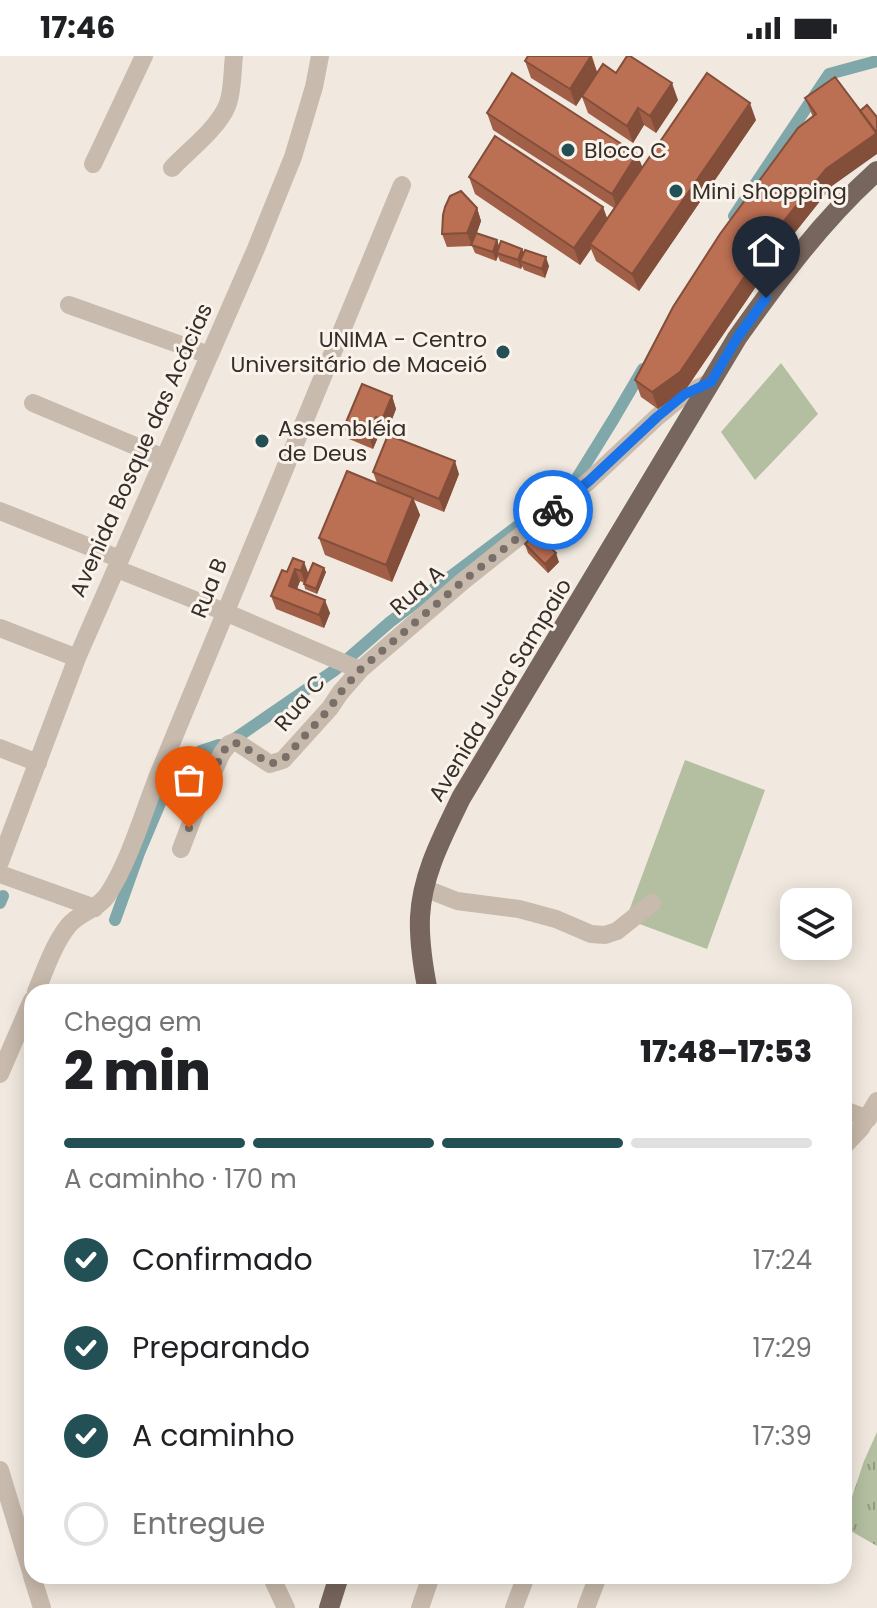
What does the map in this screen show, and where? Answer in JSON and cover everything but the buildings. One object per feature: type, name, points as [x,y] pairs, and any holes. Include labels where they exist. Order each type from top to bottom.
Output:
[{"type":"main road","name":"Avenida Juca Sampaio","points":[[427,984],[420,940],[424,888],[432,862],[461,798],[737,338],[780,278],[844,202],[877,171]]},
{"type":"main road","points":[[329,1608],[336,1584]]},
{"type":"street","points":[[93,164],[144,56]]},
{"type":"street","points":[[172,168],[224,113],[230,98],[234,56]]},
{"type":"street","name":"Avenida Bosque das Acácias","points":[[0,862],[77,658],[293,157],[320,56]]},
{"type":"street","name":"Rua B","points":[[39,984],[71,922],[95,908],[107,896],[131,846],[402,185]]},
{"type":"street","points":[[69,305],[209,355]]},
{"type":"street","name":"Rua A","points":[[349,665],[462,582],[589,481],[685,394],[711,382]]},
{"type":"street","points":[[33,403],[164,458]]},
{"type":"street","points":[[0,511],[349,665]]},
{"type":"street","points":[[0,628],[77,658]]},
{"type":"street","name":"Rua C","points":[[181,849],[199,802],[229,744],[238,743],[270,764],[278,763],[330,708],[340,693],[349,665]]},
{"type":"street","points":[[0,748],[38,763]]},
{"type":"street","points":[[0,874],[95,908]]},
{"type":"street","points":[[424,888],[457,901],[519,909],[556,919],[591,934],[617,931],[652,903]]},
{"type":"street","points":[[0,1074],[24,1018]]},
{"type":"street","points":[[852,1137],[868,1119],[877,1101]]},
{"type":"street","points":[[852,1113],[868,1119]]},
{"type":"street","points":[[0,1470],[24,1550]]},
{"type":"street","points":[[34,1584],[42,1608]]},
{"type":"street","points":[[275,1584],[286,1608]]},
{"type":"street","points":[[420,1608],[428,1584]]},
{"type":"street","points":[[514,1608],[523,1584]]},
{"type":"street","points":[[586,1608],[595,1584]]},
{"type":"green space","points":[[781,363],[818,414],[755,480],[721,432]]},
{"type":"green space","points":[[685,760],[765,790],[707,949],[626,919]]},
{"type":"green space","points":[[877,1432],[877,1546],[852,1532],[852,1497]]},
{"type":"waterway","points":[[734,216],[829,74],[877,61]]},
{"type":"waterway","points":[[564,491],[574,483],[643,369]]},
{"type":"waterway","points":[[233,740],[335,670],[390,622],[543,507]]},
{"type":"waterway","points":[[115,920],[161,801],[182,762],[219,745]]},
{"type":"waterway","points":[[0,903],[3,896]]},
{"type":"way so far","points":[[189,828],[222,753],[229,744],[238,743],[270,764],[283,760],[360,670],[462,582],[553,510]]},
{"type":"place","name":"Bloco C","points":[[568,150]]},
{"type":"place","name":"Mini Shopping","points":[[676,191]]},
{"type":"place","name":"UNIMA - Centro Universitário de Maceió","points":[[503,352]]},
{"type":"place","name":"Assembléia de Deus","points":[[262,441]]},
{"type":"route","points":[[553,510],[685,394],[711,382],[766,298]]}]
